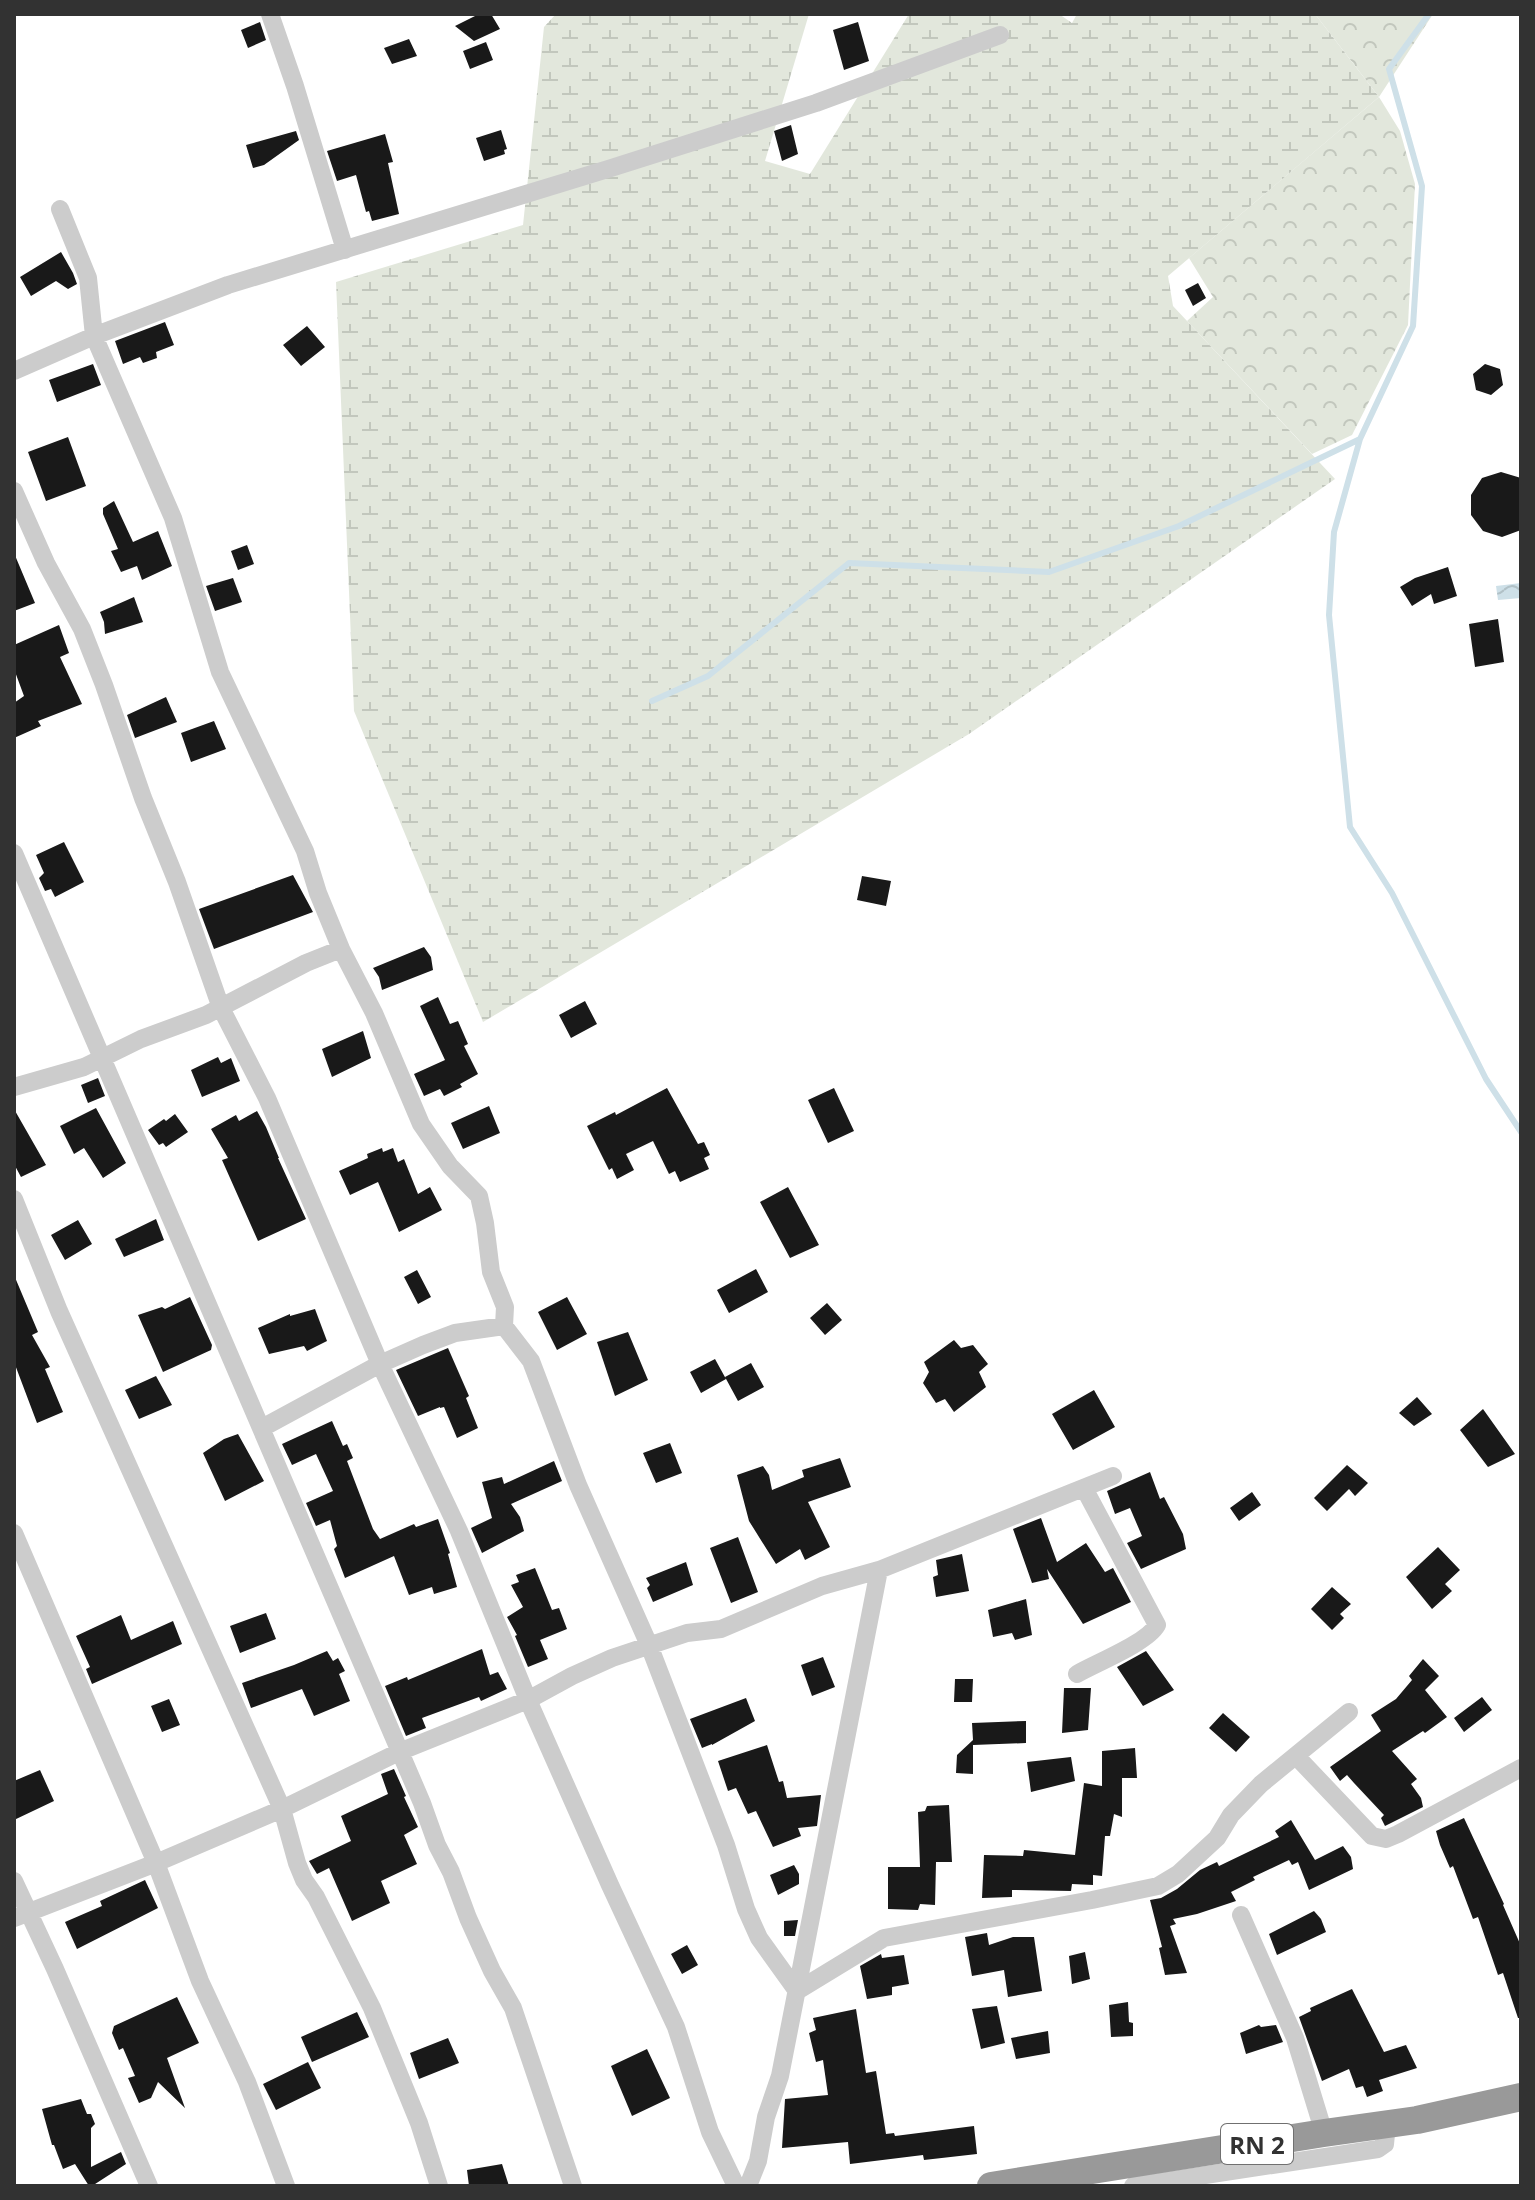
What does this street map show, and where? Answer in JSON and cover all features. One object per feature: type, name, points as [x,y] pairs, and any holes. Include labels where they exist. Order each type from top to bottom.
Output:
[{"type":"highway","name":"RN 2","points":[[991,2186],[1417,2120],[1521,2097]]},
{"type":"street","points":[[270,14],[345,250]]},
{"type":"street","points":[[14,371],[94,336],[228,285],[816,103],[1000,35]]},
{"type":"street","points":[[60,209],[88,278],[94,336],[173,518],[220,672],[305,851],[341,949],[374,1013],[421,1124],[450,1166],[479,1196],[491,1272],[505,1307],[504,1326],[531,1361],[578,1485],[649,1645],[726,1845],[746,1909],[759,1938],[797,1991]]},
{"type":"street","points":[[14,491],[46,563],[88,643],[221,1008],[267,1098],[380,1364],[459,1531],[528,1700],[676,2027],[710,2132],[736,2186]]},
{"type":"street","points":[[14,853],[422,1803],[468,1918],[513,2008],[573,2186]]},
{"type":"street","points":[[14,1087],[103,1059],[141,1039],[206,1015],[306,963],[341,949]]},
{"type":"street","points":[[14,1199],[67,1331],[282,1809],[304,1880],[316,1897],[372,2008],[419,2123],[439,2186]]},
{"type":"street","points":[[262,1428],[380,1364],[455,1333],[504,1326]]},
{"type":"street","points":[[21,1915],[156,1863],[282,1809],[399,1752],[528,1700],[572,1676],[649,1645],[687,1633],[721,1629],[822,1586],[879,1570],[1113,1476]]},
{"type":"street","points":[[1077,1674],[1152,1634],[1157,1625],[1084,1488]]},
{"type":"street","points":[[14,1533],[156,1863],[200,1981],[247,2082],[286,2186]]},
{"type":"street","points":[[748,2186],[758,2161],[766,2117],[780,2076],[879,1570]]},
{"type":"street","points":[[797,1991],[884,1938],[1158,1886],[1178,1874],[1217,1838],[1231,1815],[1261,1784],[1349,1712]]},
{"type":"street","points":[[1296,1756],[1372,1836],[1386,1839],[1521,1768]]},
{"type":"street","points":[[14,1881],[21,1915],[55,1969],[149,2186]]},
{"type":"street","points":[[1241,1915],[1295,2038],[1324,2133]]},
{"type":"street","points":[[1133,2186],[1378,2149],[1385,2144],[1387,2124]]},
{"type":"green space","points":[[556,14],[809,14],[765,161],[810,174],[909,14],[1059,14],[1072,23],[1077,14],[1315,14],[1379,97],[1168,276],[1173,306],[1335,479],[969,734],[483,1022],[354,711],[336,282],[523,225],[544,27]]},
{"type":"green space","points":[[1315,14],[1433,14],[1379,97]]},
{"type":"green space","points":[[1379,97],[1400,131],[1415,184],[1408,325],[1352,435],[1312,454],[1187,321],[1213,297],[1189,258]]},
{"type":"water","points":[[1521,583],[1521,598],[1498,600],[1496,586]]},
{"type":"building","points":[[479,14],[491,14],[500,29],[474,41],[455,26]]},
{"type":"building","points":[[260,22],[266,40],[248,48],[241,30]]},
{"type":"building","points":[[858,22],[869,61],[844,70],[833,30]]},
{"type":"building","points":[[409,39],[417,56],[392,64],[384,48]]},
{"type":"building","points":[[486,42],[493,60],[470,69],[463,51]]},
{"type":"building","points":[[791,125],[798,154],[782,161],[774,131]]},
{"type":"building","points":[[501,130],[507,149],[504,150],[505,154],[484,161],[476,138]]},
{"type":"building","points":[[296,131],[299,140],[264,165],[253,168],[246,145]]},
{"type":"building","points":[[385,134],[393,162],[388,163],[399,214],[372,221],[369,211],[366,212],[356,175],[337,181],[327,151]]},
{"type":"building","points":[[61,252],[77,284],[68,289],[56,281],[31,296],[20,277]]},
{"type":"building","points":[[1198,283],[1206,298],[1193,306],[1185,290]]},
{"type":"building","points":[[165,322],[174,345],[156,352],[157,358],[143,363],[140,357],[123,364],[115,341]]},
{"type":"building","points":[[307,326],[325,347],[301,366],[283,345]]},
{"type":"building","points":[[93,364],[101,385],[57,402],[49,380]]},
{"type":"building","points":[[1485,364],[1500,369],[1503,385],[1491,395],[1476,390],[1473,374]]},
{"type":"building","points":[[68,437],[86,486],[46,501],[28,452]]},
{"type":"building","points":[[1501,472],[1521,478],[1521,530],[1502,537],[1483,531],[1471,515],[1471,495],[1482,478]]},
{"type":"building","points":[[114,501],[133,542],[158,531],[172,566],[142,580],[137,566],[121,572],[111,551],[118,549],[103,514],[103,508]]},
{"type":"building","points":[[247,545],[254,564],[238,570],[231,551]]},
{"type":"building","points":[[14,553],[35,603],[14,611]]},
{"type":"building","points":[[1448,567],[1457,596],[1434,604],[1431,594],[1412,606],[1400,587],[1415,578]]},
{"type":"building","points":[[233,578],[242,602],[215,611],[206,586]]},
{"type":"building","points":[[134,597],[143,622],[105,634],[100,612]]},
{"type":"building","points":[[1498,619],[1504,662],[1475,667],[1469,624]]},
{"type":"building","points":[[59,625],[69,653],[60,657],[82,704],[38,721],[41,726],[14,738],[14,703],[24,696],[14,669],[14,645]]},
{"type":"building","points":[[166,697],[177,722],[135,738],[127,715]]},
{"type":"building","points":[[214,721],[226,749],[191,762],[181,733]]},
{"type":"building","points":[[64,842],[84,882],[55,897],[51,889],[45,891],[39,878],[44,873],[36,855]]},
{"type":"building","points":[[293,875],[313,912],[214,949],[199,909]]},
{"type":"building","points":[[862,876],[891,881],[886,906],[857,900]]},
{"type":"building","points":[[424,947],[431,957],[433,970],[382,990],[373,968]]},
{"type":"building","points":[[438,997],[450,1024],[458,1021],[468,1044],[464,1046],[478,1074],[444,1096],[440,1089],[424,1096],[414,1074],[445,1060],[420,1006]]},
{"type":"building","points":[[585,1001],[597,1024],[571,1038],[559,1015]]},
{"type":"building","points":[[363,1031],[371,1058],[332,1077],[322,1049]]},
{"type":"building","points":[[218,1057],[221,1063],[231,1058],[240,1081],[202,1097],[191,1070]]},
{"type":"building","points":[[98,1078],[105,1096],[88,1103],[81,1085]]},
{"type":"building","points":[[667,1088],[698,1144],[704,1142],[710,1155],[704,1158],[709,1169],[680,1182],[675,1171],[669,1174],[653,1141],[626,1154],[634,1170],[617,1179],[612,1168],[609,1170],[587,1126],[615,1112],[616,1115]]},
{"type":"building","points":[[834,1088],[854,1131],[828,1143],[808,1100]]},
{"type":"building","points":[[489,1106],[500,1133],[463,1149],[451,1123]]},
{"type":"building","points":[[96,1108],[126,1163],[103,1178],[84,1148],[74,1154],[60,1126]]},
{"type":"building","points":[[14,1109],[46,1165],[21,1177],[14,1164]]},
{"type":"building","points":[[257,1111],[306,1219],[258,1241],[222,1160],[228,1158],[211,1129],[236,1115],[239,1121]]},
{"type":"building","points":[[175,1114],[188,1132],[166,1147],[163,1143],[159,1145],[148,1130]]},
{"type":"building","points":[[382,1148],[383,1152],[393,1148],[398,1162],[404,1159],[418,1194],[430,1187],[442,1210],[399,1232],[378,1182],[350,1195],[339,1171]]},
{"type":"building","points":[[788,1187],[819,1245],[790,1258],[760,1202]]},
{"type":"building","points":[[156,1219],[164,1240],[124,1257],[115,1239]]},
{"type":"building","points":[[78,1220],[92,1244],[65,1260],[51,1235]]},
{"type":"building","points":[[756,1269],[768,1292],[729,1313],[717,1290]]},
{"type":"building","points":[[417,1270],[431,1297],[418,1304],[404,1277]]},
{"type":"building","points":[[14,1275],[38,1332],[32,1335],[50,1367],[45,1369],[63,1412],[37,1423],[14,1362]]},
{"type":"building","points":[[190,1297],[212,1345],[211,1350],[163,1372],[138,1315],[162,1307],[165,1309]]},
{"type":"building","points":[[567,1297],[587,1334],[557,1350],[538,1312]]},
{"type":"building","points":[[827,1303],[842,1320],[825,1335],[810,1318]]},
{"type":"building","points":[[315,1309],[327,1341],[307,1351],[304,1346],[269,1354],[258,1328],[290,1314]]},
{"type":"building","points":[[628,1332],[648,1380],[615,1396],[597,1342]]},
{"type":"building","points":[[954,1340],[961,1348],[973,1345],[988,1364],[979,1372],[986,1387],[954,1412],[945,1399],[936,1403],[923,1383],[929,1372],[924,1362]]},
{"type":"building","points":[[448,1348],[469,1396],[466,1398],[478,1428],[457,1438],[444,1407],[418,1416],[396,1370]]},
{"type":"building","points":[[715,1359],[726,1379],[701,1393],[690,1372]]},
{"type":"building","points":[[751,1363],[764,1387],[738,1401],[725,1377]]},
{"type":"building","points":[[156,1376],[172,1405],[139,1419],[125,1390]]},
{"type":"building","points":[[1094,1390],[1115,1427],[1073,1450],[1052,1414]]},
{"type":"building","points":[[1417,1397],[1432,1414],[1414,1426],[1399,1413]]},
{"type":"building","points":[[1483,1409],[1515,1454],[1488,1467],[1460,1430]]},
{"type":"building","points":[[332,1421],[343,1446],[347,1444],[353,1458],[347,1461],[373,1529],[380,1539],[414,1524],[416,1527],[438,1519],[450,1553],[457,1587],[434,1594],[432,1587],[409,1595],[394,1556],[345,1578],[334,1549],[337,1546],[330,1520],[316,1526],[306,1503],[333,1491],[316,1454],[292,1465],[282,1444]]},
{"type":"building","points":[[238,1434],[264,1481],[225,1501],[203,1453]]},
{"type":"building","points":[[670,1443],[682,1473],[656,1483],[643,1453]]},
{"type":"building","points":[[840,1458],[851,1487],[808,1502],[830,1547],[805,1560],[800,1549],[776,1564],[749,1521],[737,1475],[763,1466],[769,1475],[772,1490],[804,1477],[802,1470]]},
{"type":"building","points":[[554,1461],[562,1481],[511,1504],[520,1517],[524,1531],[482,1553],[471,1528],[492,1518],[482,1482],[502,1477],[504,1484]]},
{"type":"building","points":[[1347,1465],[1368,1483],[1355,1496],[1349,1489],[1327,1511],[1314,1498]]},
{"type":"building","points":[[1150,1472],[1160,1499],[1164,1497],[1183,1534],[1186,1549],[1141,1569],[1127,1543],[1142,1536],[1130,1508],[1115,1514],[1107,1491]]},
{"type":"building","points":[[1252,1492],[1261,1505],[1239,1521],[1230,1508]]},
{"type":"building","points":[[1041,1518],[1057,1562],[1086,1543],[1105,1572],[1113,1568],[1131,1602],[1083,1624],[1047,1569],[1049,1579],[1032,1583],[1013,1529]]},
{"type":"building","points":[[738,1537],[758,1592],[731,1603],[710,1548]]},
{"type":"building","points":[[1438,1547],[1460,1570],[1445,1584],[1452,1591],[1432,1609],[1406,1577]]},
{"type":"building","points":[[962,1554],[969,1591],[936,1597],[933,1577],[938,1575],[936,1560]]},
{"type":"building","points":[[686,1562],[693,1585],[653,1602],[646,1578]]},
{"type":"building","points":[[535,1568],[552,1610],[559,1608],[567,1629],[540,1640],[548,1659],[528,1667],[507,1617],[523,1607],[511,1585],[519,1582],[516,1575]]},
{"type":"building","points":[[1332,1587],[1351,1604],[1340,1614],[1344,1618],[1332,1630],[1311,1609]]},
{"type":"building","points":[[1026,1599],[1032,1635],[1015,1640],[1012,1633],[993,1637],[988,1610]]},
{"type":"building","points":[[266,1613],[276,1639],[240,1653],[230,1626]]},
{"type":"building","points":[[121,1615],[131,1640],[173,1621],[182,1644],[92,1684],[86,1669],[90,1667],[76,1636]]},
{"type":"building","points":[[482,1649],[490,1675],[498,1672],[507,1689],[481,1701],[479,1697],[422,1718],[426,1728],[406,1736],[385,1686],[407,1677],[408,1680]]},
{"type":"building","points":[[327,1651],[333,1661],[338,1658],[345,1671],[339,1674],[350,1701],[314,1716],[302,1689],[251,1708],[242,1683]]},
{"type":"building","points":[[1146,1651],[1174,1690],[1143,1706],[1117,1667]]},
{"type":"building","points":[[823,1657],[835,1687],[812,1696],[801,1665]]},
{"type":"building","points":[[1423,1659],[1439,1676],[1425,1690],[1447,1717],[1392,1751],[1417,1779],[1411,1784],[1423,1807],[1385,1826],[1381,1818],[1384,1815],[1347,1775],[1340,1781],[1330,1767],[1381,1731],[1371,1715],[1396,1699],[1412,1680],[1409,1676]]},
{"type":"building","points":[[955,1679],[973,1679],[972,1702],[954,1702]]},
{"type":"building","points":[[1064,1688],[1091,1688],[1088,1730],[1062,1733]]},
{"type":"building","points":[[1482,1697],[1492,1710],[1464,1732],[1454,1718]]},
{"type":"building","points":[[746,1698],[755,1721],[702,1748],[690,1719]]},
{"type":"building","points":[[169,1699],[180,1725],[162,1732],[151,1706]]},
{"type":"building","points":[[1223,1713],[1250,1737],[1236,1752],[1209,1728]]},
{"type":"building","points":[[1026,1721],[1026,1743],[973,1745],[973,1774],[956,1773],[957,1755],[973,1740],[972,1723]]},
{"type":"building","points":[[767,1745],[787,1798],[821,1795],[817,1826],[798,1828],[801,1836],[773,1847],[756,1811],[748,1814],[736,1788],[728,1791],[718,1761]]},
{"type":"building","points":[[1135,1748],[1137,1778],[1122,1778],[1122,1817],[1114,1814],[1110,1836],[1105,1836],[1102,1876],[1093,1875],[1093,1885],[1072,1884],[1071,1891],[1012,1890],[1012,1897],[982,1898],[984,1855],[1023,1856],[1024,1850],[1075,1855],[1084,1783],[1102,1786],[1102,1751]]},
{"type":"building","points":[[1071,1757],[1075,1781],[1031,1792],[1027,1762]]},
{"type":"building","points":[[394,1769],[418,1827],[404,1835],[417,1864],[381,1881],[390,1903],[352,1921],[329,1868],[317,1874],[309,1861],[351,1841],[341,1816],[388,1794],[381,1774]]},
{"type":"building","points":[[40,1770],[54,1801],[14,1820],[14,1781]]},
{"type":"building","points":[[949,1805],[952,1862],[936,1862],[935,1905],[920,1904],[918,1910],[888,1909],[888,1867],[920,1867],[918,1812],[925,1811],[927,1806]]},
{"type":"building","points":[[1464,1818],[1521,1946],[1521,2018],[1518,2018],[1503,1973],[1498,1975],[1478,1917],[1473,1919],[1436,1831]]},
{"type":"building","points":[[1291,1820],[1315,1860],[1343,1846],[1351,1857],[1353,1869],[1309,1890],[1298,1862],[1292,1865],[1289,1860],[1253,1877],[1255,1880],[1231,1892],[1236,1901],[1173,1919],[1176,1924],[1170,1926],[1187,1973],[1165,1975],[1159,1948],[1162,1947],[1150,1900],[1177,1889],[1200,1870],[1217,1862],[1219,1866],[1279,1837],[1275,1831]]},
{"type":"building","points":[[794,1865],[799,1874],[799,1884],[778,1895],[770,1875]]},
{"type":"building","points":[[145,1880],[158,1908],[77,1949],[65,1922],[102,1906],[100,1901]]},
{"type":"building","points":[[1314,1911],[1326,1932],[1277,1955],[1269,1934]]},
{"type":"building","points":[[798,1920],[795,1936],[784,1936],[784,1921]]},
{"type":"building","points":[[987,1933],[989,1945],[1013,1937],[1034,1937],[1042,1991],[1008,1997],[1004,1970],[972,1976],[965,1937]]},
{"type":"building","points":[[687,1945],[698,1965],[682,1974],[671,1954]]},
{"type":"building","points":[[1085,1952],[1090,1979],[1072,1984],[1069,1956]]},
{"type":"building","points":[[881,1954],[882,1958],[904,1955],[909,1984],[892,1987],[892,1995],[867,1999],[860,1966]]},
{"type":"building","points":[[1352,1989],[1384,2052],[1406,2045],[1417,2068],[1379,2080],[1383,2091],[1367,2097],[1363,2086],[1356,2088],[1349,2069],[1322,2081],[1299,2017],[1311,2011],[1310,2008]]},
{"type":"building","points":[[177,1997],[199,2043],[167,2058],[185,2108],[158,2082],[151,2098],[139,2103],[128,2078],[135,2076],[123,2048],[119,2050],[112,2033],[114,2026]]},
{"type":"building","points":[[1128,2002],[1133,2036],[1111,2037],[1109,2005]]},
{"type":"building","points":[[997,2006],[1005,2043],[981,2049],[972,2009]]},
{"type":"building","points":[[856,2009],[866,2073],[876,2071],[886,2134],[894,2133],[895,2136],[974,2126],[977,2154],[924,2160],[923,2155],[850,2164],[848,2142],[782,2148],[785,2099],[828,2095],[823,2060],[816,2062],[809,2033],[816,2030],[813,2018]]},
{"type":"building","points":[[357,2012],[369,2037],[312,2062],[301,2037]]},
{"type":"building","points":[[1259,2025],[1276,2025],[1283,2042],[1246,2054],[1240,2033]]},
{"type":"building","points":[[1048,2031],[1050,2053],[1016,2059],[1011,2038]]},
{"type":"building","points":[[448,2038],[459,2063],[419,2079],[410,2053]]},
{"type":"building","points":[[647,2049],[670,2098],[632,2116],[611,2066]]},
{"type":"building","points":[[308,2062],[321,2088],[276,2110],[263,2084]]},
{"type":"building","points":[[81,2099],[95,2124],[91,2128],[91,2167],[121,2152],[126,2164],[92,2186],[75,2164],[63,2169],[52,2145],[42,2109]]},
{"type":"building","points":[[502,2164],[509,2186],[469,2186],[467,2170]]},
{"type":"waterway","points":[[1360,439],[1413,326],[1422,186],[1389,69],[1429,14]]},
{"type":"waterway","points":[[652,701],[708,676],[849,563],[1049,572],[1179,526],[1360,439],[1334,532],[1329,615],[1350,827],[1392,893],[1486,1079],[1521,1132]]}]
